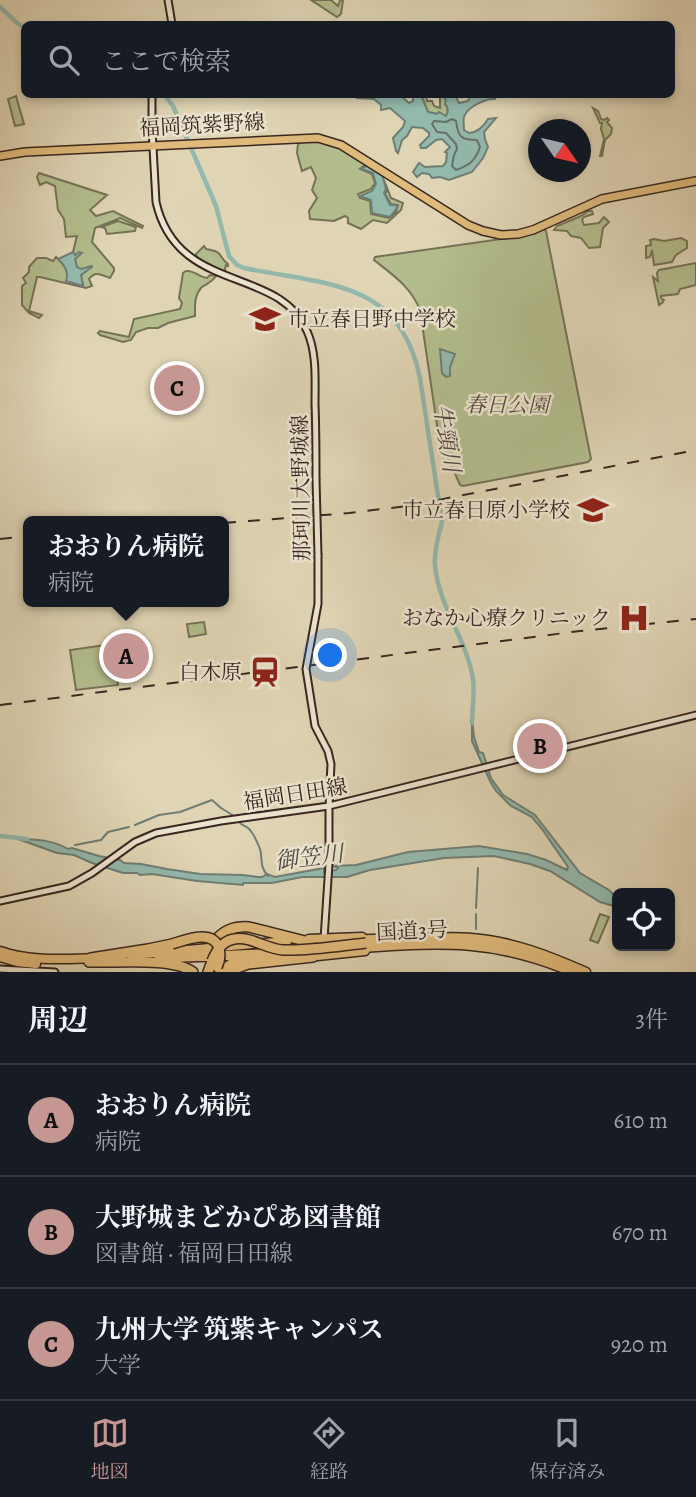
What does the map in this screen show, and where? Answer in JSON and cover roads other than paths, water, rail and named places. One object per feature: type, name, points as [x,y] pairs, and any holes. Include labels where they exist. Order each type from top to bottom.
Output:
[{"type":"highway","points":[[211,967],[214,944],[224,932],[249,927],[322,943],[477,941],[529,952],[580,972]]},
{"type":"highway","points":[[214,944],[224,936],[237,932],[287,940]]},
{"type":"highway","name":"国道3号","points":[[309,940],[360,936],[487,940],[543,954],[586,972]]},
{"type":"highway","points":[[89,960],[200,937],[212,939],[219,946],[220,959],[211,967]]},
{"type":"highway","points":[[211,967],[223,944],[236,938],[279,949],[313,948],[361,941]]},
{"type":"highway","points":[[0,953],[42,961],[89,960],[389,939]]},
{"type":"highway","points":[[159,956],[287,940]]},
{"type":"highway","points":[[227,972],[248,964],[392,945],[460,943],[518,952],[573,972]]},
{"type":"highway","name":"国道3号","points":[[313,955],[406,947],[465,946],[503,951],[566,972]]},
{"type":"highway","points":[[159,956],[313,955]]},
{"type":"highway","points":[[159,956],[233,958]]},
{"type":"highway","points":[[211,967],[257,956]]},
{"type":"highway","points":[[89,960],[186,967],[193,972]]},
{"type":"main road","points":[[169,0],[172,21]]},
{"type":"main road","name":"那珂川大野城線","points":[[152,98],[156,202],[168,233],[188,256],[210,269],[283,302],[297,314],[306,328],[313,350],[318,604],[307,660],[307,676],[315,726],[328,751],[331,764],[324,937],[313,955]]},
{"type":"main road","name":"福岡筑紫野線","points":[[0,155],[25,149],[318,138],[350,150],[468,225],[501,235],[533,230],[602,199],[696,181]]},
{"type":"main road","name":"福岡日田線","points":[[0,901],[63,888],[87,877],[124,848],[145,837],[171,829],[329,806],[696,715]]},
{"type":"main road","points":[[0,969],[55,972]]},
{"type":"water","points":[[357,98],[403,98],[409,103],[413,98],[422,98],[428,112],[439,112],[446,116],[448,110],[445,98],[456,98],[459,103],[470,98],[496,98],[477,104],[466,113],[464,130],[475,132],[488,119],[496,118],[484,132],[488,147],[483,158],[472,172],[449,180],[432,178],[429,174],[422,173],[417,177],[413,172],[419,163],[425,167],[443,166],[446,162],[445,152],[450,147],[442,139],[421,148],[420,145],[429,133],[423,128],[412,127],[402,140],[398,153],[393,138],[405,121],[390,108],[381,110],[381,105],[374,99]]},
{"type":"water","points":[[367,165],[382,174],[386,189],[384,193],[390,205],[396,205],[397,208],[390,217],[372,213],[371,200],[360,196],[372,191],[376,184],[373,173],[362,169]]},
{"type":"water","points":[[73,252],[75,255],[82,253],[75,259],[77,267],[81,269],[92,266],[81,275],[83,286],[66,281],[66,269],[58,259]]},
{"type":"water","points":[[440,349],[455,354],[450,376],[446,377],[442,373]]},
{"type":"water","points":[[472,719],[479,752],[483,753],[491,778],[503,795],[535,815],[580,873],[612,893],[612,906],[600,902],[550,871],[494,856],[444,858],[370,870],[347,877],[302,877],[243,885],[123,873],[18,839],[50,842],[124,863],[200,874],[262,877],[267,874],[275,877],[324,868],[324,872],[336,870],[338,868],[333,866],[356,865],[408,852],[479,846],[527,854],[567,870],[568,867],[532,817],[511,806],[496,791],[472,741]]},
{"type":"waterway","name":"牛頸川","points":[[0,7],[21,25]]},
{"type":"waterway","name":"牛頸川","points":[[167,98],[173,106],[216,206],[229,256],[237,265],[330,284],[355,292],[377,304],[395,321],[410,346],[420,378],[442,522],[435,554],[437,580],[470,665],[474,685],[472,723]]},
{"type":"waterway","points":[[135,825],[212,800],[234,816]]},
{"type":"waterway","points":[[239,822],[250,830],[255,838],[263,869],[268,876]]},
{"type":"waterway","points":[[75,845],[101,840],[108,832],[129,827]]},
{"type":"waterway","name":"御笠川","points":[[0,836],[27,839]]},
{"type":"waterway","points":[[476,908],[478,868]]},
{"type":"waterway","points":[[476,914],[476,929]]},
{"type":"railway","points":[[229,523],[407,506],[696,450]]},
{"type":"railway","points":[[0,539],[23,537]]},
{"type":"railway","points":[[0,705],[580,631],[696,619]]},
{"type":"place","name":"市立春日野中学校","points":[[265,319]]},
{"type":"place","name":"九州大学 筑紫キャンパス","points":[[177,388]]},
{"type":"place","name":"市立春日原小学校","points":[[593,510]]},
{"type":"place","name":"おなか心療クリニック","points":[[634,618]]},
{"type":"place","name":"おおりん病院","points":[[126,656]]},
{"type":"place","name":"白木原","points":[[265,672]]},
{"type":"place","name":"大野城まどかぴあ図書館","points":[[540,746]]},
{"type":"park label","name":"春日公園","points":[[507,405]]}]
